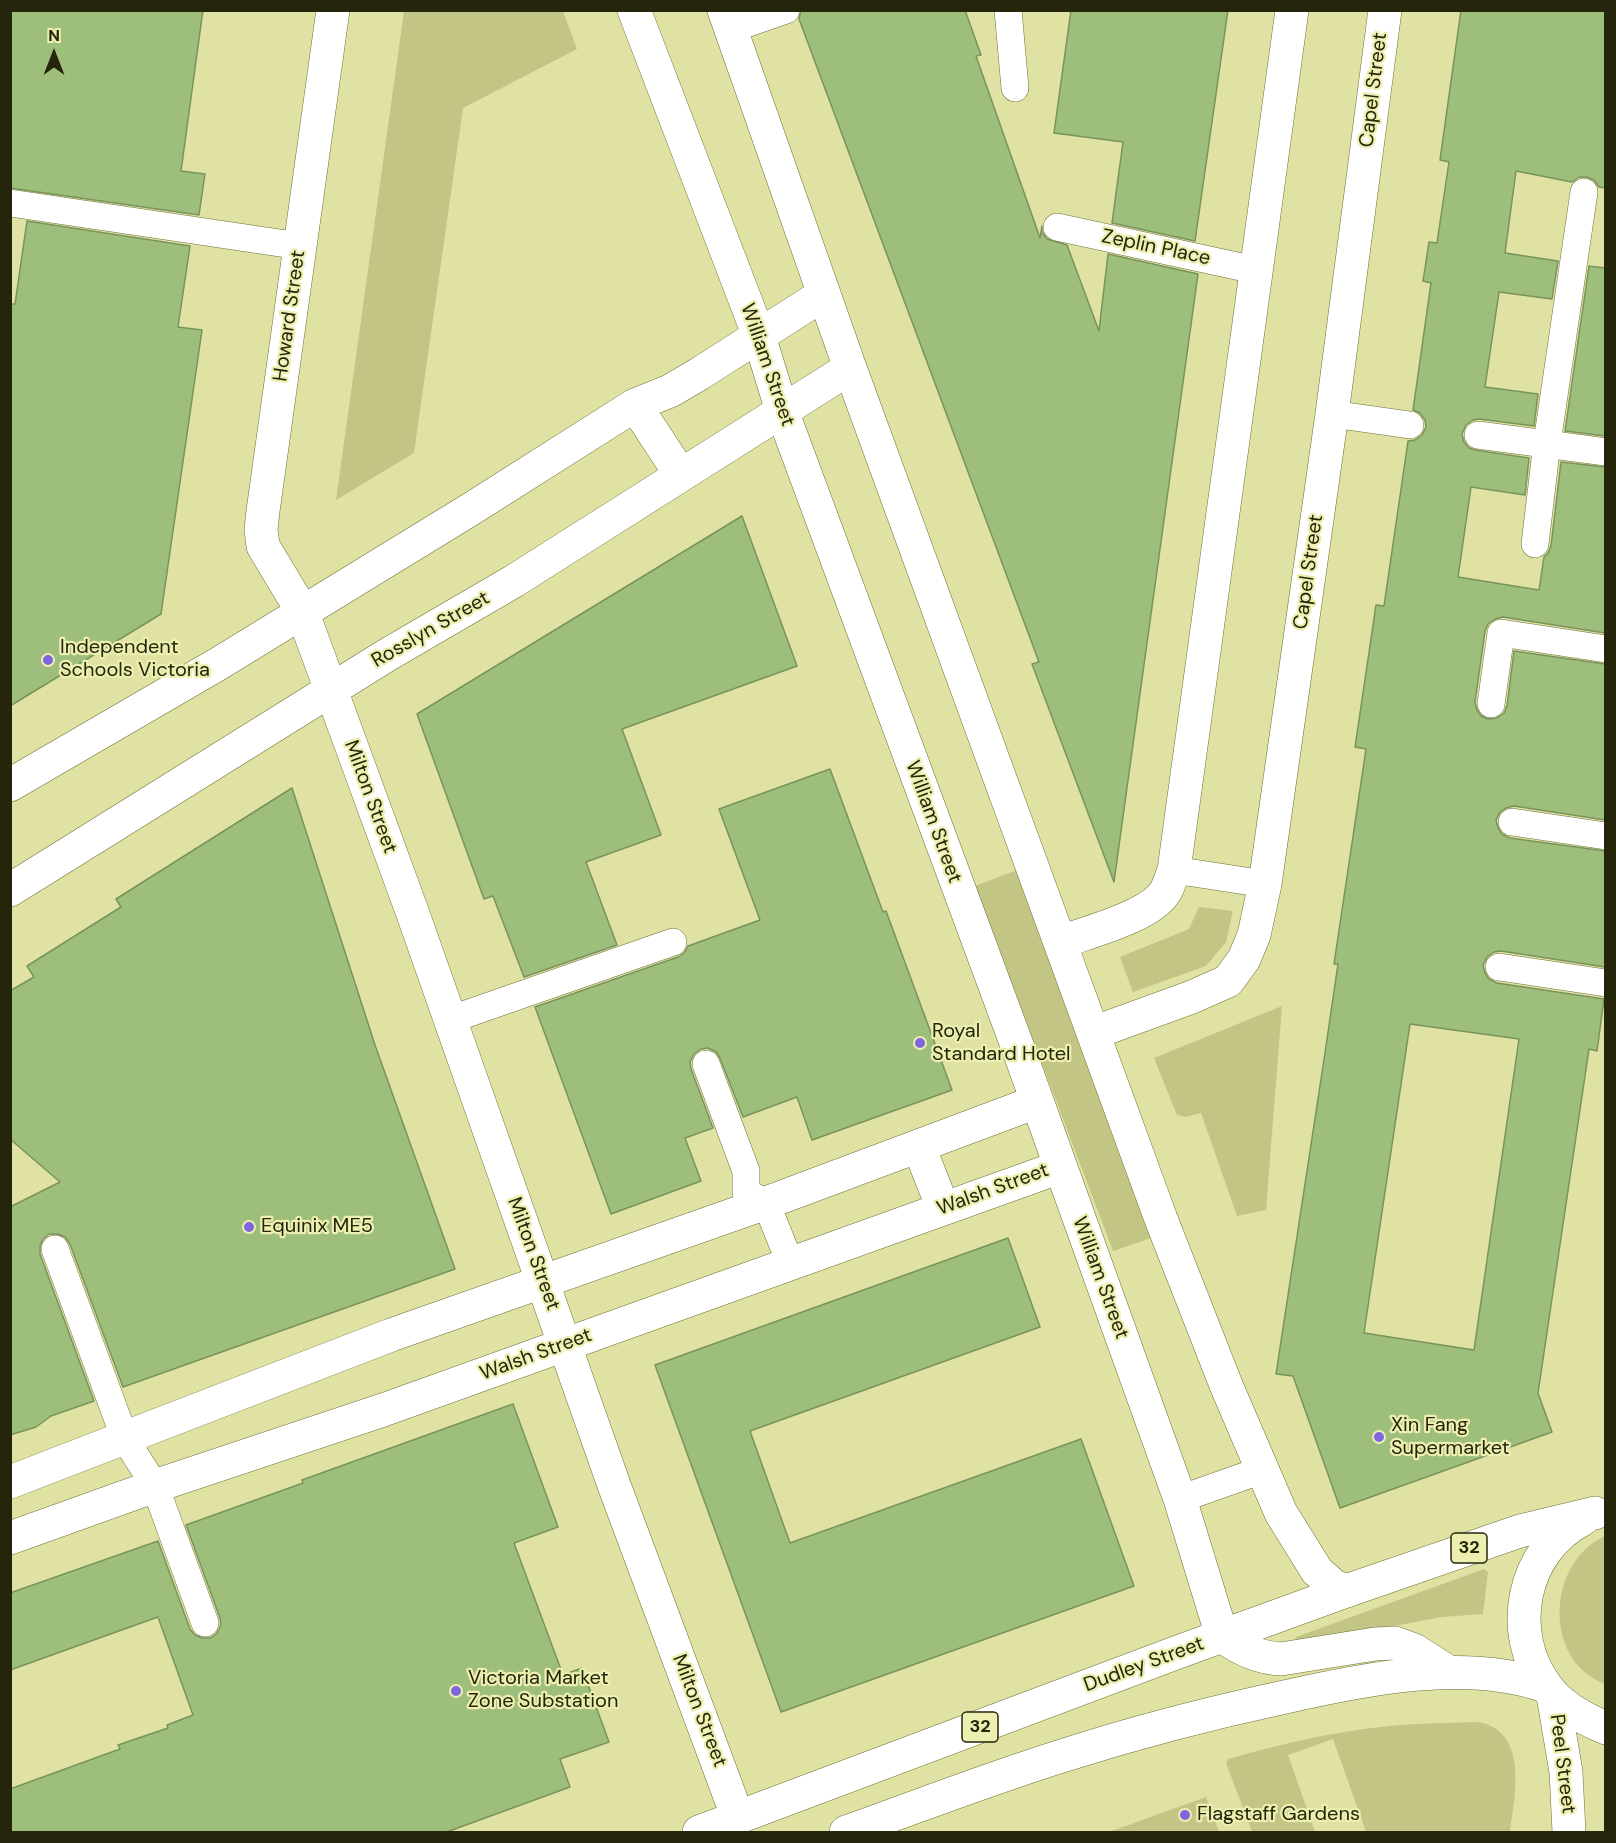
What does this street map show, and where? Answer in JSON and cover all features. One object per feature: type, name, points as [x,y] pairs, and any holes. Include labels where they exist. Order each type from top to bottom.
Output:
[{"type":"street","name":"Howard Street","points":[[331,690],[302,611],[267,553],[261,538],[261,521],[333,10]]},
{"type":"street","name":"William Street","points":[[634,10],[759,336],[782,411],[1018,1048],[1180,1499],[1222,1636]]},
{"type":"street","points":[[1060,942],[1136,915],[1152,906],[1165,892],[1174,870],[1292,10]]},
{"type":"street","name":"Capel Street","points":[[1093,1033],[1192,997],[1228,981],[1244,959],[1254,935],[1265,884],[1332,414],[1385,10]]},
{"type":"street","points":[[728,20],[850,368],[1165,1228],[1226,1385],[1281,1513],[1311,1563],[1327,1581],[1346,1591]]},
{"type":"street","points":[[10,785],[218,664],[471,509],[635,405],[679,385],[824,294]]},
{"type":"street","name":"Rosslyn Street","points":[[10,890],[387,655],[514,581],[850,368]]},
{"type":"street","points":[[635,405],[681,475]]},
{"type":"street","name":"Milton Street","points":[[331,690],[413,914],[614,1485],[738,1818]]},
{"type":"street","points":[[10,1482],[390,1335],[766,1203],[1036,1102]]},
{"type":"street","points":[[919,1147],[943,1208]]},
{"type":"street","name":"Walsh Street","points":[[10,1538],[155,1486],[383,1410],[1060,1167]]},
{"type":"street","name":"Dudley Street","points":[[699,1833],[1346,1591],[1520,1531],[1600,1512]]},
{"type":"street","name":"32","points":[[1600,1512],[1574,1524],[1549,1546],[1535,1568],[1527,1591],[1523,1616],[1525,1640],[1533,1664],[1549,1690],[1586,1720],[1605,1728]]},
{"type":"street","points":[[1222,1636],[1252,1653],[1269,1659],[1395,1643],[1414,1650],[1450,1674]]},
{"type":"street","name":"32","points":[[846,1833],[1064,1755],[1166,1725],[1343,1684],[1408,1676],[1499,1674],[1549,1690]]},
{"type":"street","name":"Peel Street","points":[[1549,1690],[1566,1772],[1569,1833]]},
{"type":"lane","points":[[728,20],[786,10]]},
{"type":"lane","points":[[1008,10],[1015,88]]},
{"type":"lane","points":[[1535,544],[1547,444],[1584,192]]},
{"type":"lane","points":[[10,202],[300,246]]},
{"type":"lane","name":"Zeplin Place","points":[[1057,227],[1255,270]]},
{"type":"lane","points":[[1332,414],[1410,425]]},
{"type":"lane","points":[[1478,435],[1605,452]]},
{"type":"lane","points":[[1491,704],[1501,633],[1605,649]]},
{"type":"lane","points":[[1512,822],[1605,836]]},
{"type":"lane","points":[[1174,870],[1265,884]]},
{"type":"lane","points":[[449,1020],[674,942]]},
{"type":"lane","points":[[1499,967],[1605,983]]},
{"type":"lane","points":[[706,1064],[746,1171],[746,1192],[766,1203],[791,1265]]},
{"type":"lane","points":[[55,1249],[125,1439],[155,1486],[205,1623]]},
{"type":"lane","points":[[1180,1499],[1262,1470]]},
{"type":"green space","points":[[404,11],[563,11],[577,49],[463,108],[414,453],[336,500]]},
{"type":"green space","points":[[1017,870],[1154,1237],[1113,1251],[975,886]]},
{"type":"green space","points":[[1199,907],[1233,911],[1226,942],[1206,966],[1133,992],[1120,957],[1189,929]]},
{"type":"green space","points":[[1282,1006],[1266,1210],[1237,1216],[1201,1113],[1185,1117],[1177,1115],[1154,1058]]},
{"type":"green space","points":[[1605,1536],[1605,1684],[1585,1672],[1570,1654],[1562,1633],[1560,1611],[1563,1588],[1572,1567],[1586,1549]]},
{"type":"green space","points":[[1484,1569],[1488,1572],[1483,1614],[1442,1617],[1298,1644],[1295,1640],[1296,1637]]},
{"type":"green space","points":[[1478,1722],[1494,1728],[1505,1738],[1512,1751],[1516,1784],[1510,1832],[1366,1832],[1333,1739],[1288,1755],[1315,1832],[1252,1832],[1226,1763],[1228,1759],[1268,1748],[1349,1731],[1401,1725]]},
{"type":"green space","name":"Flagstaff Gardens","points":[[1206,1797],[1219,1832],[1109,1832]]},
{"type":"building","points":[[10,10],[203,10],[181,171],[205,174],[199,215],[10,188]]},
{"type":"building","points":[[801,10],[965,10],[981,55],[976,56],[1040,238],[1042,226],[1042,232],[1047,239],[1067,245],[1099,331],[1108,254],[1198,274],[1114,882],[1032,664],[1039,662],[799,19]]},
{"type":"building","points":[[1071,10],[1228,10],[1195,241],[1112,223],[1123,142],[1054,133]]},
{"type":"building","points":[[1461,10],[1605,10],[1605,188],[1599,187],[1594,180],[1587,177],[1579,177],[1572,182],[1516,171],[1505,253],[1558,261],[1552,299],[1499,292],[1485,387],[1538,394],[1534,426],[1479,419],[1466,425],[1462,434],[1469,448],[1529,458],[1525,495],[1471,487],[1458,577],[1539,590],[1544,557],[1551,546],[1561,462],[1605,467],[1605,633],[1503,617],[1495,619],[1488,624],[1485,631],[1475,702],[1481,716],[1488,719],[1497,718],[1504,713],[1507,706],[1514,651],[1605,664],[1605,820],[1514,806],[1500,812],[1496,820],[1502,834],[1510,838],[1605,851],[1605,967],[1501,951],[1494,952],[1487,957],[1483,965],[1489,979],[1497,983],[1604,999],[1597,1051],[1589,1049],[1538,1393],[1552,1432],[1340,1508],[1293,1376],[1276,1374],[1338,964],[1334,964],[1366,749],[1355,747],[1376,605],[1384,606],[1408,441],[1415,440],[1422,435],[1426,427],[1425,420],[1420,413],[1413,410],[1431,283],[1423,281],[1429,242],[1437,243],[1449,162],[1440,160]],"holes":[[[1410,1024],[1519,1039],[1474,1350],[1364,1333]]]},
{"type":"building","points":[[27,221],[190,246],[178,327],[202,330],[161,614],[10,706],[10,304],[15,304]]},
{"type":"building","points":[[1589,266],[1605,268],[1605,436],[1565,431]]},
{"type":"building","points":[[742,516],[797,666],[622,729],[661,835],[586,862],[617,945],[524,977],[493,896],[484,899],[417,714]]},
{"type":"building","points":[[830,769],[883,912],[886,911],[952,1090],[812,1140],[797,1097],[743,1117],[720,1058],[716,1052],[708,1048],[701,1049],[694,1054],[690,1062],[691,1069],[713,1128],[685,1138],[701,1181],[611,1214],[535,1007],[678,957],[688,946],[760,920],[719,809]]},
{"type":"building","points":[[292,788],[375,1045],[455,1269],[123,1387],[70,1244],[65,1237],[49,1234],[43,1239],[40,1254],[94,1401],[51,1416],[36,1427],[10,1435],[10,1207],[60,1182],[10,1139],[10,991],[34,977],[27,966],[121,907],[116,899]]},
{"type":"building","points":[[1008,1238],[1040,1327],[750,1431],[790,1543],[1081,1439],[1134,1586],[781,1712],[655,1365]]},
{"type":"building","points":[[513,1404],[558,1527],[514,1543],[563,1675],[582,1668],[609,1742],[560,1759],[570,1787],[444,1833],[10,1833],[10,1789],[120,1749],[118,1745],[168,1728],[167,1725],[193,1715],[158,1617],[10,1670],[10,1593],[158,1541],[190,1629],[202,1638],[211,1638],[221,1625],[220,1618],[186,1525],[303,1483],[302,1480]]},
{"type":"place","name":"Independent Schools Victoria","points":[[48,660]]},
{"type":"place","name":"Royal Standard Hotel","points":[[920,1043]]},
{"type":"place","name":"Equinix ME5","points":[[249,1227]]},
{"type":"place","name":"Xin Fang Supermarket","points":[[1379,1437]]},
{"type":"place","name":"Victoria Market Zone Substation","points":[[456,1691]]},
{"type":"place","name":"Flagstaff Gardens","points":[[1185,1815]]}]
